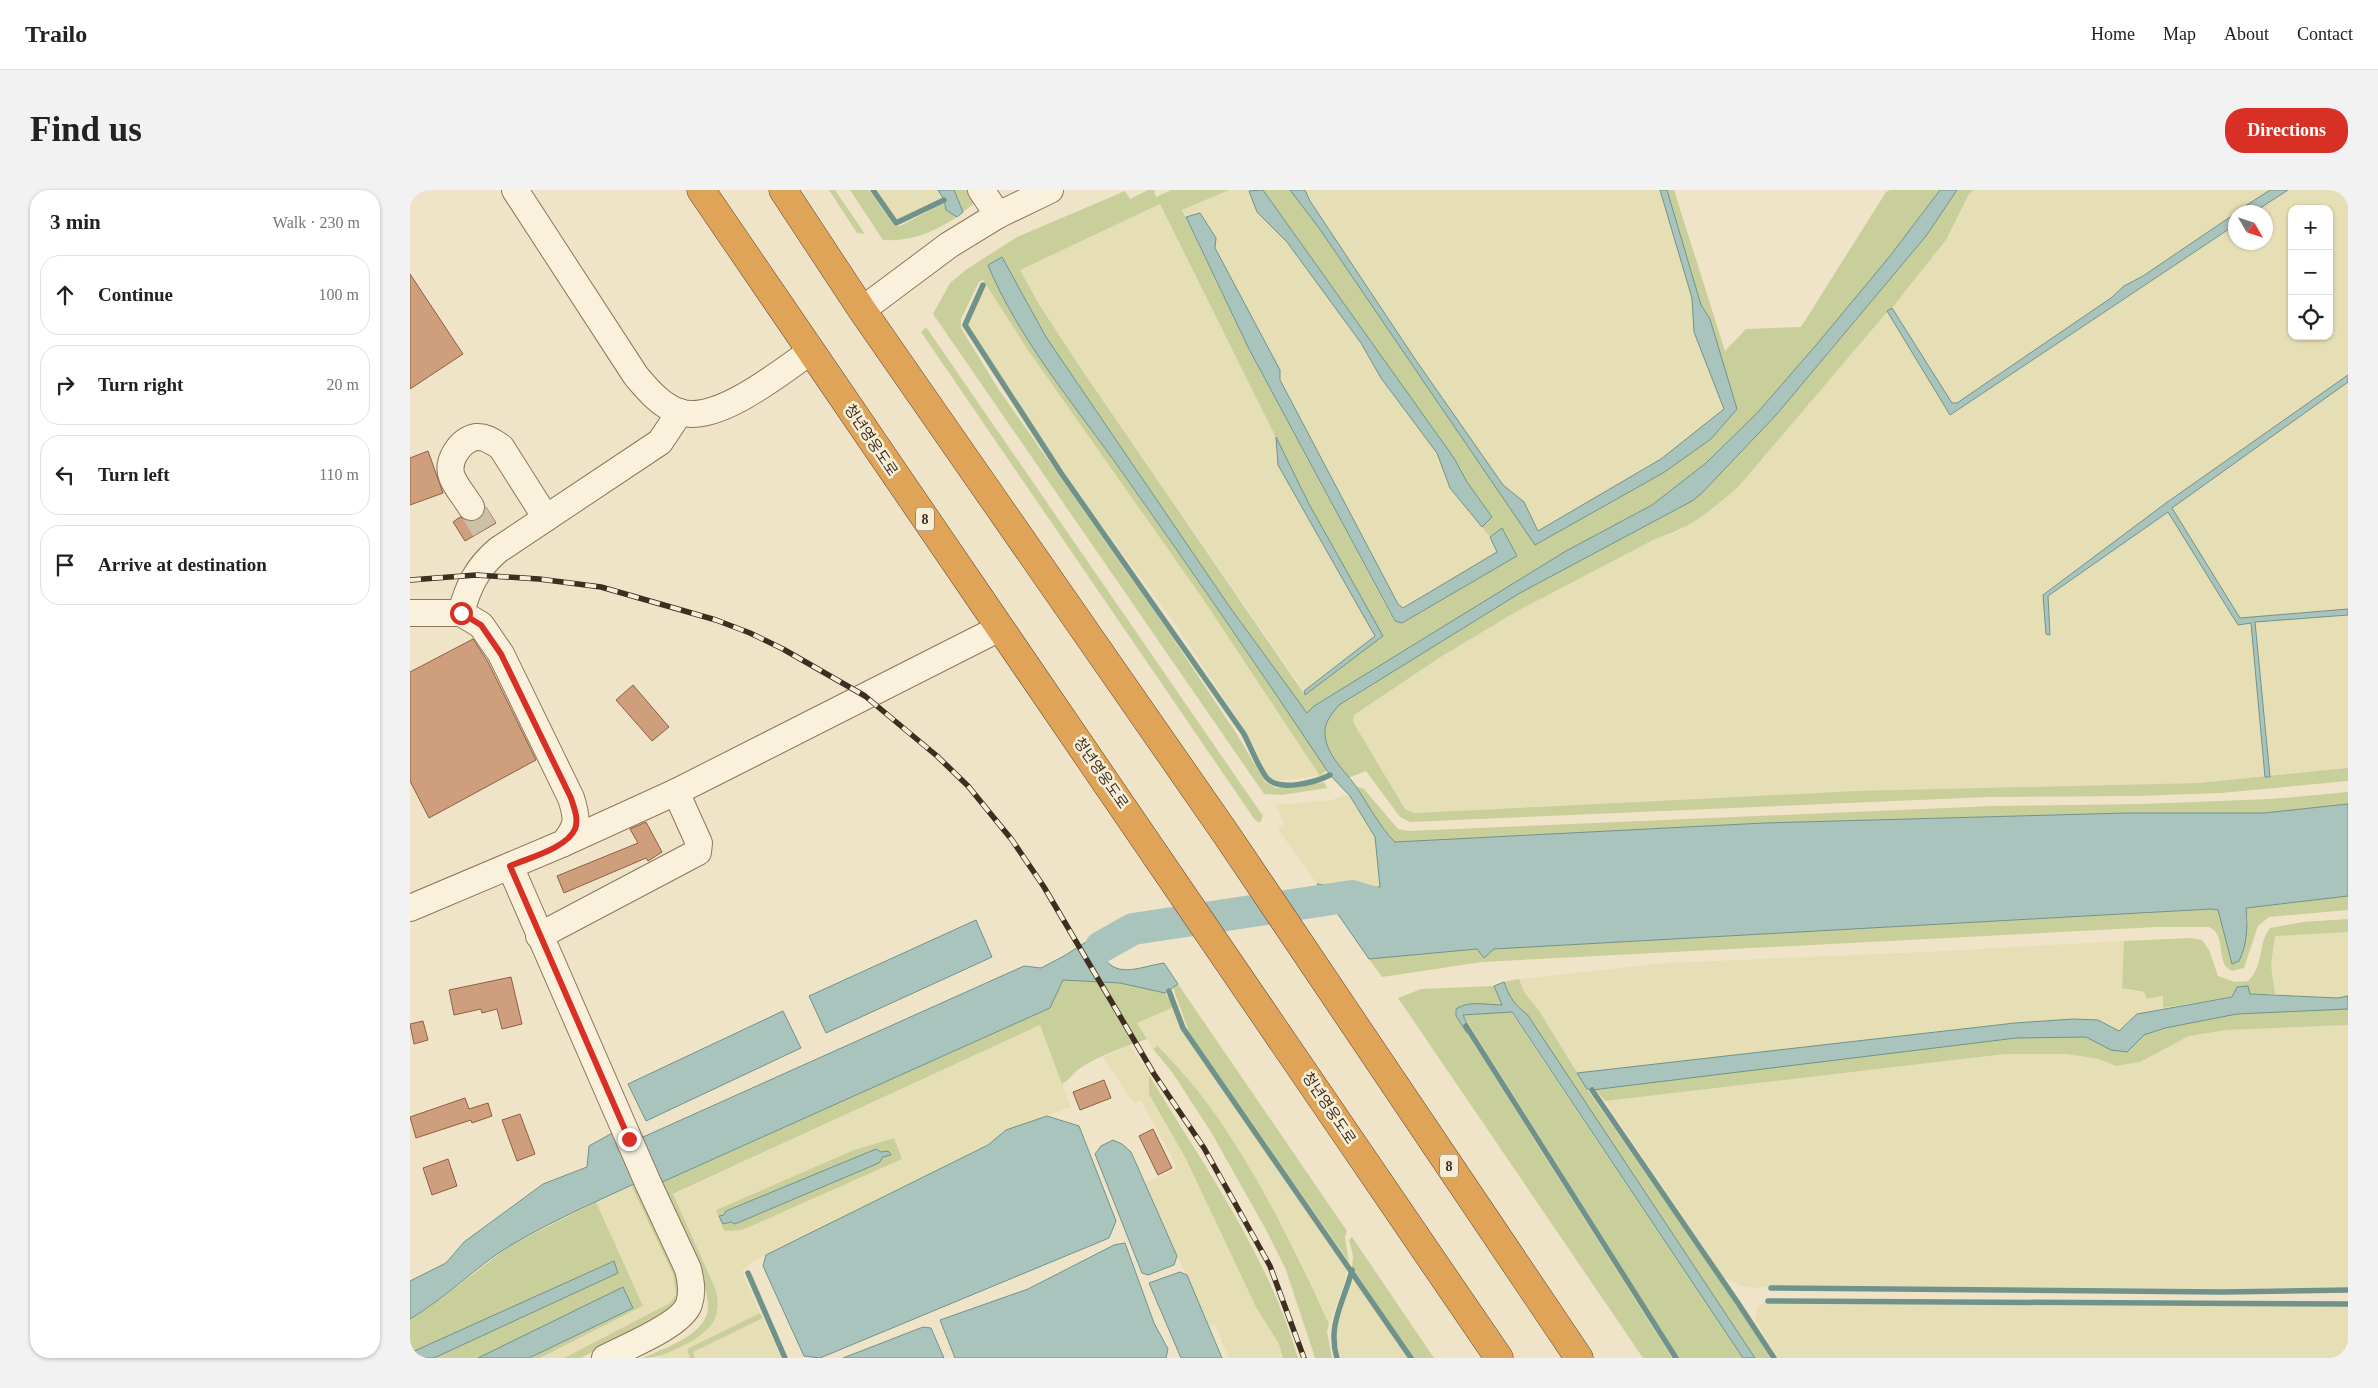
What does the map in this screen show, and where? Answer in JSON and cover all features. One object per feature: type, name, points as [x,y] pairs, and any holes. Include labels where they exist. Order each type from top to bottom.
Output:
[{"type":"highway","name":"청년영웅도로","points":[[702,190],[810,351],[1151,846],[1499,1358]]},
{"type":"highway","name":"8","points":[[783,190],[862,310],[1226,834],[1318,974],[1579,1358]]},
{"type":"street","points":[[515,190],[636,376],[657,400],[680,412],[707,413],[758,389],[810,351]]},
{"type":"street","points":[[981,190],[998,215]]},
{"type":"street","points":[[862,310],[949,245],[998,215],[1050,190]]},
{"type":"street","points":[[461,613],[466,596],[492,541],[546,518],[660,442],[680,412]]},
{"type":"street","points":[[471,507],[451,476],[452,458],[461,445],[475,437],[490,439],[501,447],[546,518]]},
{"type":"street","points":[[410,613],[461,613],[481,625],[501,654],[571,798],[577,816],[575,829],[564,843]]},
{"type":"street","points":[[410,908],[564,843],[676,792],[1000,628]]},
{"type":"street","points":[[539,936],[691,858],[698,852],[699,843],[676,792]]},
{"type":"street","points":[[510,866],[648,1183],[688,1269],[692,1294],[689,1306],[668,1325],[613,1356]]},
{"type":"shaded area","points":[[876,190],[938,190],[942,197],[897,220]]},
{"type":"shaded area","points":[[1229,190],[1250,190],[1257,212],[1287,242],[1361,343],[1381,378],[1437,453],[1450,488],[1490,537],[1498,551],[1403,608],[1398,604],[1280,380],[1279,370],[1215,248],[1200,213],[1186,217],[1182,210]]},
{"type":"shaded area","points":[[1305,190],[1660,190],[1692,298],[1694,332],[1724,409],[1661,459],[1538,531],[1524,502],[1503,485],[1415,359],[1310,201]]},
{"type":"shaded area","points":[[1974,190],[2270,190],[2248,205],[2228,205],[2228,218],[2143,276],[2124,286],[2111,298],[1956,403],[1952,403],[1892,308],[1946,240],[1969,194]]},
{"type":"shaded area","points":[[2288,190],[2348,190],[2348,375],[2166,503],[2043,595],[2050,634],[2048,596],[2168,512],[2238,625],[2251,623],[2265,777],[2200,783],[1706,798],[1414,813],[1405,809],[1353,722],[1354,715],[1439,658],[1519,610],[1657,538],[1675,533],[1715,508],[1739,486],[1887,311],[1950,415],[2228,230],[2228,250],[2273,250],[2273,205],[2265,205]]},
{"type":"shaded area","points":[[1160,204],[1276,437],[1278,465],[1375,636],[1304,691],[1082,370],[1040,306],[1020,270]]},
{"type":"shaded area","points":[[988,284],[1030,353],[1203,599],[1320,776],[1276,781],[1268,775],[1247,733],[1178,628],[1062,471],[967,325],[983,288]]},
{"type":"shaded area","points":[[2348,382],[2348,609],[2240,618],[2171,508]]},
{"type":"shaded area","points":[[2348,615],[2348,768],[2270,777],[2255,622]]},
{"type":"shaded area","points":[[1341,796],[1350,796],[1375,837],[1380,888],[1350,888],[1317,884],[1278,829],[1284,825],[1276,805],[1332,800]]},
{"type":"shaded area","points":[[2348,932],[2348,996],[2338,998],[2275,994],[2271,965],[2275,935]]},
{"type":"shaded area","points":[[2124,941],[2122,988],[2144,993],[2147,999],[2164,996],[2163,1008],[2137,1014],[2119,1031],[2098,1020],[2073,1019],[2015,1023],[1577,1073],[1540,1012],[1524,992],[1519,979],[1666,963]]},
{"type":"shaded area","points":[[1174,1007],[1180,1028],[1347,1268],[1343,1288],[1329,1324],[1298,1256],[1269,1202],[1211,1108],[1159,1046],[1153,1049],[1137,1023]]},
{"type":"shaded area","points":[[1040,1025],[1071,1107],[1006,1130],[988,1145],[754,1261],[742,1271],[760,1313],[687,1349],[690,1358],[657,1358],[704,1334],[718,1310],[673,1195]],"holes":[[[893,1138],[902,1159],[724,1231],[716,1210],[854,1150]]]},
{"type":"shaded area","points":[[2348,1025],[2348,1287],[2221,1289],[1776,1285],[1755,1288],[1742,1286],[1724,1277],[1605,1101],[2005,1054],[2067,1054],[2099,1059],[2116,1066],[2140,1062],[2189,1036],[2227,1030]]},
{"type":"shaded area","points":[[1130,1045],[1149,1075],[1149,1094],[1186,1159],[1256,1307],[1279,1344],[1283,1358],[1229,1358],[1215,1324],[1209,1326],[1145,1183],[1178,1169],[1141,1101],[1134,1103],[1103,1057]]},
{"type":"shaded area","points":[[631,1185],[673,1274],[676,1295],[670,1303],[564,1358],[540,1358],[643,1306],[596,1202]]},
{"type":"shaded area","points":[[1353,1276],[1409,1358],[1341,1358],[1336,1340],[1338,1324]]},
{"type":"shaded area","points":[[1764,1302],[1768,1304],[2348,1306],[2348,1358],[1778,1358],[1755,1319],[1758,1308]]},
{"type":"shaded area","points":[[763,1318],[781,1358],[695,1358],[693,1352]]},
{"type":"green space","points":[[829,190],[835,190],[865,234],[857,233]]},
{"type":"green space","points":[[850,190],[869,190],[894,226],[900,226],[944,203],[946,210],[957,217],[913,238],[883,240]]},
{"type":"green space","points":[[954,190],[975,190],[975,203],[963,212]]},
{"type":"green space","points":[[1148,190],[1156,190],[1154,191],[1156,197],[1171,190],[1229,190],[1182,210],[1249,349],[1394,621],[1402,623],[1517,556],[1502,528],[1490,537],[1482,527],[1492,517],[1467,482],[1454,458],[1263,190],[1290,190],[1319,228],[1535,545],[1663,473],[1711,439],[1737,409],[1710,319],[1701,305],[1667,190],[1674,190],[1725,351],[1746,329],[1801,327],[1886,192],[1890,190],[1940,190],[1890,256],[1817,344],[1758,412],[1706,463],[1652,505],[1566,551],[1314,706],[1307,713],[1229,606],[1046,337],[1002,257],[988,265],[1014,317],[1048,370],[1172,543],[1327,770],[1320,776],[1203,599],[1030,353],[983,280],[979,282],[961,319],[961,328],[999,390],[1170,634],[1238,736],[1265,782],[1276,788],[1297,787],[1324,782],[1327,788],[1282,795],[1264,794],[933,314],[950,283],[967,269],[1017,237],[1125,191],[1130,199]],"holes":[[[1160,204],[1309,504],[1383,636],[1305,695],[1082,370],[1040,306],[1020,270]]]},
{"type":"green space","points":[[1957,190],[1974,190],[1969,194],[1946,240],[1892,308],[1739,486],[1730,494],[1711,510],[1691,523],[1657,538],[1519,610],[1439,658],[1354,715],[1353,722],[1405,809],[1414,813],[1857,791],[2199,783],[2348,768],[2348,781],[2221,793],[2137,796],[1989,797],[1410,822],[1400,817],[1366,771],[1348,778],[1330,751],[1324,728],[1326,720],[1339,705],[1520,593],[1701,494],[1777,414],[1926,236]]},
{"type":"green space","points":[[926,327],[1263,816],[1260,823],[1255,820],[921,332]]},
{"type":"green space","points":[[1356,786],[1364,789],[1398,829],[1408,831],[1992,806],[2142,804],[2271,799],[2348,792],[2348,804],[2264,813],[2126,813],[1764,823],[1395,842],[1381,826]]},
{"type":"green space","points":[[2348,896],[2348,910],[2269,917],[2258,926],[2244,968],[2232,971],[2223,962],[2218,936],[2209,927],[2157,927],[1482,962],[1382,977],[1369,959],[1478,949],[1484,957],[1494,949],[2211,909],[2218,910],[2232,963],[2248,920],[2245,908]]},
{"type":"green space","points":[[2348,919],[2348,932],[2275,936],[2271,965],[2275,994],[2249,994],[2163,1008],[2163,996],[2147,999],[2144,992],[2122,988],[2124,941],[2191,938],[2202,940],[2209,950],[2218,976],[2235,982],[2248,981],[2257,968],[2263,941],[2270,928],[2303,922]]},
{"type":"green space","points":[[1519,979],[1524,992],[1540,1012],[1587,1089],[1737,1305],[1770,1358],[1755,1358],[1527,1014],[1513,1000],[1504,982]]},
{"type":"green space","points":[[1063,980],[1120,983],[1165,993],[1174,1007],[1137,1023],[1147,1039],[1094,1060],[1079,1069],[1062,1084],[1040,1025],[673,1194],[715,1288],[717,1309],[711,1325],[698,1337],[666,1354],[643,1358],[689,1336],[703,1322],[708,1311],[705,1287],[660,1183],[1050,1008]]},
{"type":"green space","points":[[1178,984],[1347,1231],[1345,1237],[1349,1262],[1189,1032],[1173,988]]},
{"type":"green space","points":[[1494,986],[1502,1006],[1462,1005],[1456,1016],[1672,1358],[1643,1358],[1398,998],[1421,989]]},
{"type":"green space","points":[[2348,1009],[2348,1025],[2227,1030],[2189,1036],[2140,1062],[2116,1066],[2099,1059],[2067,1054],[2005,1054],[1605,1101],[1594,1088],[2016,1038],[2087,1036],[2111,1050],[2127,1052],[2144,1035],[2165,1028],[2237,1014]]},
{"type":"green space","points":[[1511,1012],[1743,1358],[1679,1358],[1463,1015]]},
{"type":"green space","points":[[1158,1046],[1185,1075],[1210,1107],[1228,1132],[1260,1185],[1303,1268],[1329,1324],[1327,1332],[1332,1358],[1315,1358],[1286,1270],[1265,1228],[1211,1132],[1172,1072],[1153,1049]]},
{"type":"green space","points":[[1149,1075],[1233,1212],[1252,1247],[1270,1283],[1298,1358],[1283,1358],[1279,1344],[1256,1307],[1186,1159],[1149,1094]]},
{"type":"green space","points":[[894,1138],[902,1159],[742,1230],[724,1231],[716,1210],[854,1150]],"holes":[[[876,1149],[890,1155],[883,1157],[878,1163],[735,1224],[725,1215],[726,1211]]]},
{"type":"green space","points":[[640,1181],[679,1268],[683,1294],[666,1314],[581,1358],[564,1358],[670,1303],[676,1295],[673,1274],[631,1185]]},
{"type":"green space","points":[[596,1202],[643,1306],[540,1358],[410,1358],[410,1319],[427,1309],[511,1245]]},
{"type":"green space","points":[[1352,1237],[1434,1358],[1414,1358],[1352,1267],[1353,1256],[1349,1240]]},
{"type":"green space","points":[[760,1313],[763,1318],[693,1352],[695,1358],[690,1358],[687,1349]]},
{"type":"water","points":[[938,190],[954,190],[963,212],[957,217],[946,210],[944,200]]},
{"type":"water","points":[[1263,190],[1454,458],[1467,482],[1492,517],[1482,527],[1450,488],[1437,453],[1381,378],[1361,343],[1287,242],[1257,212],[1249,191]]},
{"type":"water","points":[[1290,190],[1305,190],[1310,201],[1415,359],[1503,485],[1524,502],[1538,531],[1661,459],[1724,409],[1694,332],[1692,298],[1660,190],[1667,190],[1701,305],[1710,319],[1737,409],[1711,439],[1663,473],[1535,545],[1319,228]]},
{"type":"water","points":[[1940,190],[1957,190],[1926,236],[1777,414],[1701,494],[1692,501],[1520,593],[1339,705],[1329,719],[1325,730],[1326,743],[1333,757],[1395,842],[1764,823],[2126,813],[2264,813],[2348,804],[2348,896],[2246,908],[2247,928],[2244,948],[2239,961],[2232,964],[2218,910],[2211,909],[1494,949],[1484,958],[1477,949],[1369,959],[1317,884],[1350,888],[1380,887],[1375,837],[1350,796],[1330,775],[1175,547],[1049,372],[1015,319],[988,265],[1002,257],[1046,337],[1229,606],[1307,713],[1314,706],[1566,551],[1652,505],[1706,463],[1758,412],[1817,344],[1890,256]]},
{"type":"water","points":[[2270,190],[2288,190],[2265,205],[2247,205]]},
{"type":"water","points":[[1200,213],[1216,238],[1215,248],[1280,370],[1280,380],[1398,604],[1403,608],[1497,552],[1490,537],[1502,528],[1517,556],[1402,623],[1395,621],[1249,349],[1186,217]]},
{"type":"water","points":[[2228,218],[2228,230],[1950,415],[1887,311],[1892,308],[1952,403],[1957,403],[2111,298],[2124,286],[2143,276]]},
{"type":"water","points":[[2348,375],[2348,382],[2172,508],[2240,618],[2348,609],[2348,615],[2255,622],[2270,777],[2265,777],[2251,623],[2238,625],[2168,512],[2048,596],[2050,635],[2046,634],[2043,595],[2166,503]]},
{"type":"water","points":[[1276,437],[1309,504],[1383,636],[1305,695],[1304,691],[1375,636],[1278,465]]},
{"type":"water","points":[[976,920],[992,957],[826,1033],[809,996]]},
{"type":"water","points":[[1135,920],[1148,940],[1100,951],[1112,966],[1120,969],[1136,969],[1164,963],[1178,984],[1165,993],[1120,983],[1063,980],[1050,1008],[660,1183],[655,1174],[546,1226],[511,1245],[436,1302],[410,1319],[410,1281],[446,1263],[464,1242],[543,1184],[587,1167],[589,1146],[616,1131],[623,1146],[1024,966],[1041,968],[1097,935]]},
{"type":"water","points":[[1504,982],[1513,1000],[1527,1014],[1755,1358],[1743,1358],[1512,1012],[1463,1015],[1470,1030],[1467,1033],[1456,1016],[1456,1009],[1472,1004],[1502,1005],[1494,986]]},
{"type":"water","points":[[2248,986],[2250,994],[2338,998],[2348,996],[2348,1009],[2237,1014],[2165,1028],[2144,1035],[2127,1052],[2111,1050],[2086,1037],[2016,1038],[1592,1090],[1587,1089],[1577,1073],[2015,1023],[2073,1019],[2098,1020],[2119,1031],[2137,1014],[2232,997],[2237,987]]},
{"type":"water","points":[[783,1011],[801,1048],[646,1121],[628,1084]]},
{"type":"water","points":[[1047,1116],[1079,1126],[1116,1221],[1109,1238],[820,1358],[804,1356],[763,1266],[766,1255],[988,1145],[1006,1130]]},
{"type":"water","points":[[1113,1140],[1122,1144],[1131,1152],[1177,1256],[1174,1265],[1148,1275],[1142,1273],[1095,1154],[1101,1146]]},
{"type":"water","points":[[876,1149],[881,1152],[888,1151],[891,1155],[883,1157],[879,1163],[735,1224],[731,1222],[723,1224],[719,1216],[724,1215],[726,1211]]},
{"type":"water","points":[[1125,1243],[1154,1323],[1168,1349],[1166,1358],[955,1358],[940,1320],[1028,1289],[1114,1245]]},
{"type":"water","points":[[614,1261],[618,1273],[434,1358],[410,1358],[410,1353]]},
{"type":"water","points":[[1180,1272],[1187,1275],[1222,1358],[1181,1358],[1149,1283]]},
{"type":"water","points":[[623,1287],[633,1308],[529,1358],[478,1358]]},
{"type":"water","points":[[923,1327],[931,1328],[944,1358],[843,1358]]},
{"type":"building","points":[[410,274],[463,354],[410,389]]},
{"type":"building","points":[[428,451],[443,493],[410,505],[410,458]]},
{"type":"building","points":[[486,507],[496,523],[465,541],[453,522],[460,517],[471,522],[479,520],[484,514]]},
{"type":"building","points":[[473,639],[488,662],[536,760],[429,818],[410,781],[410,672]]},
{"type":"building","points":[[633,685],[669,727],[652,741],[616,700]]},
{"type":"building","points":[[646,822],[662,852],[648,861],[646,858],[564,893],[557,876],[638,843],[630,829]]},
{"type":"building","points":[[511,977],[522,1024],[502,1029],[497,1009],[482,1013],[481,1009],[454,1015],[449,990]]},
{"type":"building","points":[[423,1021],[428,1040],[414,1044],[410,1024]]},
{"type":"building","points":[[1104,1080],[1111,1098],[1080,1110],[1073,1092]]},
{"type":"building","points":[[465,1098],[469,1109],[488,1103],[492,1116],[472,1123],[471,1120],[416,1138],[410,1117]]},
{"type":"building","points":[[520,1114],[535,1154],[517,1161],[502,1120]]},
{"type":"building","points":[[1153,1129],[1172,1168],[1158,1175],[1139,1136]]},
{"type":"building","points":[[448,1159],[457,1186],[432,1195],[423,1168]]},
{"type":"waterway","points":[[873,190],[896,223],[944,200]]},
{"type":"waterway","points":[[983,285],[965,325],[1061,473],[1244,734],[1266,777],[1272,782],[1279,784],[1297,785],[1316,781],[1330,775]]},
{"type":"waterway","points":[[1101,947],[1133,929],[1352,896],[1372,902]]},
{"type":"waterway","points":[[1169,991],[1183,1028],[1411,1358]]},
{"type":"waterway","points":[[1466,1026],[1676,1358]]},
{"type":"waterway","points":[[1592,1090],[1774,1358]]},
{"type":"waterway","points":[[1337,1358],[1334,1346],[1335,1324],[1352,1270]]},
{"type":"waterway","points":[[748,1273],[785,1358]]},
{"type":"waterway","points":[[1771,1288],[2222,1292],[2348,1290]]},
{"type":"waterway","points":[[1768,1301],[2348,1304]]},
{"type":"tunnel","points":[[471,507],[486,532]]},
{"type":"railway","points":[[410,580],[476,575],[539,579],[601,587],[716,620],[750,633],[783,649],[865,696],[937,756],[968,786],[1012,840],[1044,887],[1154,1074],[1204,1148],[1270,1266],[1304,1358]]},
{"type":"route","points":[[461,613],[481,625],[501,654],[571,798],[577,816],[575,829],[564,843],[510,866],[629,1139]]}]
